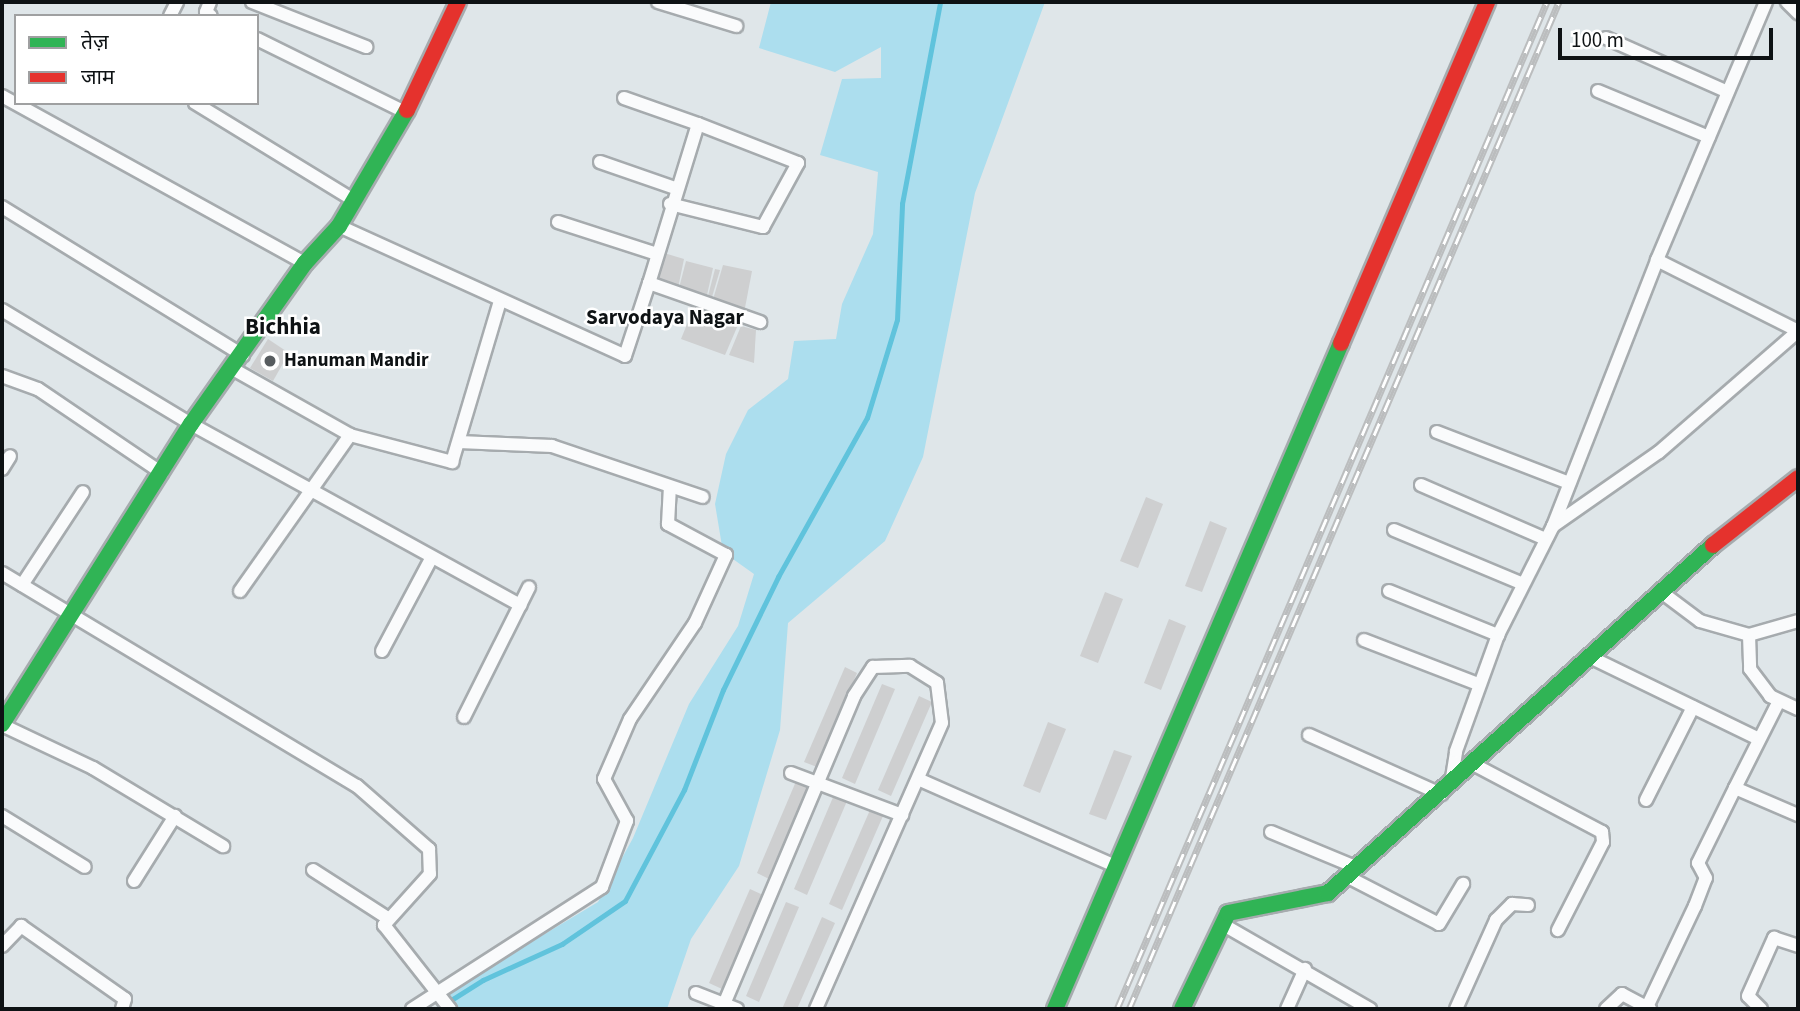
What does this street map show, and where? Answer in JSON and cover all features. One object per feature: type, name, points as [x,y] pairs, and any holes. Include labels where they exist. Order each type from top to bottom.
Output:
[{"type":"street","points":[[252,2],[366,47]]},
{"type":"street","points":[[223,846],[4,717],[191,424],[243,355],[305,264],[339,226],[403,111],[425,79],[458,2]]},
{"type":"street","points":[[658,2],[736,26]]},
{"type":"street","points":[[1055,1009],[1487,2]]},
{"type":"street","points":[[1446,789],[1478,684],[1498,635],[1553,526],[1657,260],[1766,2]]},
{"type":"street","points":[[1787,2],[1798,13]]},
{"type":"street","points":[[1606,38],[1728,92]]},
{"type":"street","points":[[259,40],[403,111]]},
{"type":"street","points":[[1598,91],[1709,137]]},
{"type":"street","points":[[624,99],[798,163],[763,227],[670,204]]},
{"type":"street","points":[[18,105],[305,264]]},
{"type":"street","points":[[198,105],[353,200]]},
{"type":"street","points":[[339,226],[500,301],[628,356],[670,204],[698,124]]},
{"type":"street","points":[[600,162],[675,188]]},
{"type":"street","points":[[2,207],[243,355]]},
{"type":"street","points":[[558,222],[657,254]]},
{"type":"street","points":[[1553,526],[1659,452],[1798,331],[1657,260]]},
{"type":"street","points":[[649,283],[760,322]]},
{"type":"street","points":[[233,369],[350,435],[450,462],[459,442],[500,301]]},
{"type":"street","points":[[2,310],[191,424],[520,605]]},
{"type":"street","points":[[2,376],[38,389],[162,473]]},
{"type":"street","points":[[1437,432],[1569,483]]},
{"type":"street","points":[[240,591],[350,435]]},
{"type":"street","points":[[459,442],[552,446],[670,490],[703,497]]},
{"type":"street","points":[[2,469],[10,456]]},
{"type":"street","points":[[1182,1009],[1222,924],[1238,908],[1314,898],[1353,873],[1660,591],[1798,478]]},
{"type":"street","points":[[1421,485],[1545,539]]},
{"type":"street","points":[[412,1009],[568,914],[602,887],[627,821],[604,777],[630,719],[695,623],[726,555],[668,524],[670,490]]},
{"type":"street","points":[[22,585],[82,492]]},
{"type":"street","points":[[1394,530],[1523,584]]},
{"type":"street","points":[[382,650],[432,557]]},
{"type":"street","points":[[2,573],[357,786],[429,849],[430,874],[386,917],[385,930],[450,1008]]},
{"type":"street","points":[[464,717],[529,587]]},
{"type":"street","points":[[1389,591],[1498,635]]},
{"type":"street","points":[[1660,591],[1700,621],[1749,635],[1798,621]]},
{"type":"street","points":[[1749,635],[1750,670],[1779,701],[1798,709]]},
{"type":"street","points":[[1364,640],[1478,684]]},
{"type":"street","points":[[1588,656],[1759,739]]},
{"type":"street","points":[[723,1007],[853,696],[873,667],[910,666],[937,684],[942,723],[816,1009]]},
{"type":"street","points":[[1606,1009],[1618,995],[1648,1008],[1706,878],[1698,863],[1779,701]]},
{"type":"street","points":[[1646,800],[1693,707]]},
{"type":"street","points":[[1309,735],[1446,789]]},
{"type":"street","points":[[1473,764],[1602,832],[1603,842],[1558,930]]},
{"type":"street","points":[[791,773],[902,815]]},
{"type":"street","points":[[918,779],[1115,866]]},
{"type":"street","points":[[1735,788],[1798,815]]},
{"type":"street","points":[[2,816],[85,867]]},
{"type":"street","points":[[134,881],[175,816]]},
{"type":"street","points":[[1271,832],[1353,873],[1439,925],[1463,884]]},
{"type":"street","points":[[313,870],[386,917]]},
{"type":"street","points":[[1456,1009],[1496,920],[1512,904],[1528,905]]},
{"type":"street","points":[[1222,924],[1305,969],[1370,1009]]},
{"type":"street","points":[[2,946],[20,926],[125,999],[122,1009]]},
{"type":"street","points":[[1761,1009],[1748,996],[1774,938],[1798,946]]},
{"type":"street","points":[[1287,1009],[1305,969]]},
{"type":"street","points":[[696,993],[723,1007],[737,1009]]},
{"type":"shaded area","points":[[771,2],[1045,2],[975,193],[923,457],[885,541],[788,623],[780,730],[739,866],[691,939],[667,1009],[455,1009],[446,993],[598,902],[633,838],[689,704],[738,626],[754,574],[723,552],[715,504],[726,454],[748,410],[788,379],[794,341],[836,339],[842,304],[873,234],[878,172],[820,155],[842,79],[881,78],[881,47],[835,72],[759,48]]},
{"type":"building","points":[[664,253],[684,259],[678,288],[656,282]]},
{"type":"building","points":[[686,261],[713,268],[707,295],[679,288]]},
{"type":"building","points":[[723,265],[752,271],[744,313],[712,303]]},
{"type":"building","points":[[715,269],[720,270],[712,297],[708,296]]},
{"type":"building","points":[[692,312],[738,325],[725,355],[681,339]]},
{"type":"building","points":[[741,326],[756,330],[754,363],[729,355]]},
{"type":"building","name":"Hanuman Mandir","points":[[268,339],[289,353],[273,381],[250,368]]},
{"type":"building","points":[[1146,497],[1163,504],[1138,568],[1120,561]]},
{"type":"building","points":[[1210,521],[1227,528],[1202,592],[1185,586]]},
{"type":"building","points":[[1105,592],[1123,599],[1098,663],[1080,656]]},
{"type":"building","points":[[1169,619],[1186,626],[1161,690],[1144,683]]},
{"type":"building","points":[[845,667],[857,673],[817,767],[804,762]]},
{"type":"building","points":[[882,684],[895,689],[855,784],[842,778]]},
{"type":"building","points":[[919,696],[932,702],[891,796],[878,790]]},
{"type":"building","points":[[1048,722],[1066,729],[1040,793],[1023,786]]},
{"type":"building","points":[[1114,750],[1132,756],[1106,820],[1089,814]]},
{"type":"building","points":[[797,779],[810,784],[769,879],[757,873]]},
{"type":"building","points":[[834,795],[847,801],[807,895],[794,889]]},
{"type":"building","points":[[870,810],[883,816],[842,910],[829,904]]},
{"type":"building","points":[[750,889],[763,895],[722,989],[709,983]]},
{"type":"building","points":[[786,902],[799,907],[759,1002],[746,996]]},
{"type":"building","points":[[822,917],[835,923],[797,1009],[782,1009]]},
{"type":"waterway","points":[[437,1009],[483,980],[562,944],[625,901],[684,790],[723,690],[778,577],[867,418],[897,320],[902,204],[940,2]]},
{"type":"railway","points":[[1117,1009],[1547,2]]},
{"type":"railway","points":[[1129,1009],[1559,2]]},
{"type":"traffic: fast","points":[[2,724],[191,424],[305,263],[339,226],[407,110]]},
{"type":"traffic: fast","points":[[1055,1009],[1341,343]]},
{"type":"traffic: fast","points":[[1182,1009],[1228,913],[1328,893],[1713,545]]},
{"type":"traffic: jam","points":[[407,110],[458,2]]},
{"type":"traffic: jam","points":[[1341,343],[1487,2]]},
{"type":"traffic: jam","points":[[1713,545],[1798,478]]},
{"type":"place","name":"Hanuman Mandir","points":[[270,361]]},
{"type":"district","name":"Sarvodaya Nagar","points":[[665,317]]},
{"type":"district","name":"Bichhia","points":[[283,327]]}]
